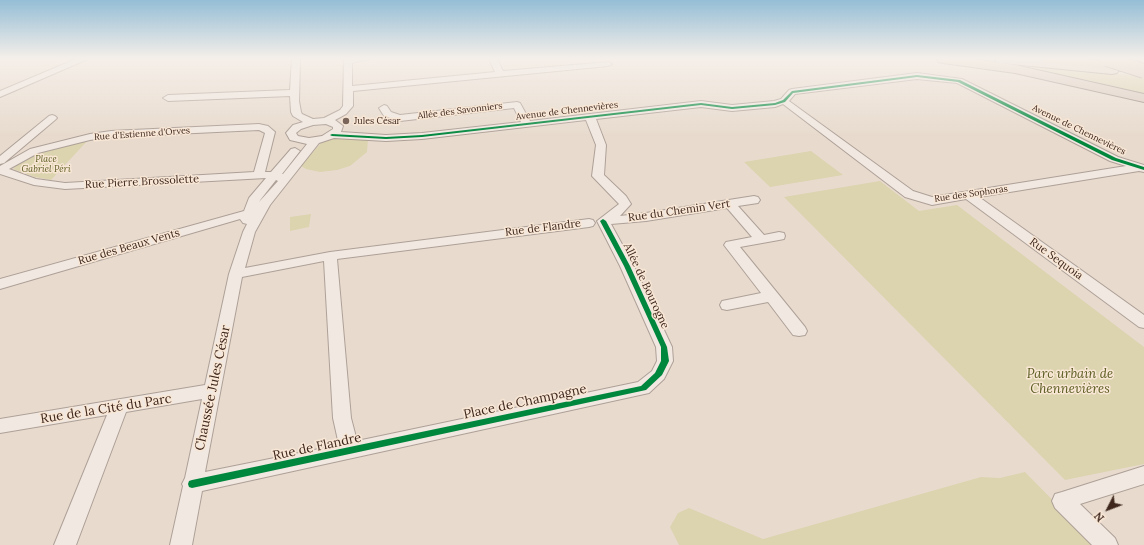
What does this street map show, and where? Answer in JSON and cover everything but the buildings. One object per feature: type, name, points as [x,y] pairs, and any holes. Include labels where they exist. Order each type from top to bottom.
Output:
[{"type":"highway","points":[[1084,84],[1144,98]]},
{"type":"street","points":[[0,94],[23,84]]},
{"type":"street","points":[[295,84],[294,97],[298,116],[312,122]]},
{"type":"street","points":[[326,121],[346,110],[348,106],[347,84]]},
{"type":"street","points":[[347,89],[394,84]]},
{"type":"street","name":"Avenue de Chennevières","points":[[335,133],[386,138],[422,136],[701,104],[732,108],[775,104],[784,101],[792,92],[851,84]]},
{"type":"street","name":"Avenue de Chennevières","points":[[966,84],[1114,159],[1142,168]]},
{"type":"street","points":[[168,98],[294,97]]},
{"type":"street","points":[[294,97],[286,114],[288,119],[297,127]]},
{"type":"street","name":"Rue des Sophoras","points":[[784,101],[909,194],[932,201],[1142,168]]},
{"type":"street","name":"Allée des Savonniers","points":[[384,108],[387,114],[400,118],[517,104],[527,124]]},
{"type":"street","points":[[590,117],[601,145],[598,176],[622,198],[624,204],[622,209],[592,222]]},
{"type":"street","points":[[1,167],[52,118]]},
{"type":"street","points":[[326,121],[338,126],[335,133],[315,141],[303,141],[294,138],[291,133],[297,127],[312,122],[326,121]]},
{"type":"street","name":"Rue d'Estienne d'Orves","points":[[1,167],[34,151],[90,137],[111,134],[264,128],[270,132],[259,175]]},
{"type":"street","points":[[280,178],[303,141]]},
{"type":"street","points":[[254,213],[256,198],[280,178],[315,141]]},
{"type":"street","name":"Rue Pierre Brossolette","points":[[1,167],[7,173],[34,182],[65,186],[259,175],[280,178]]},
{"type":"street","name":"Rue Sequoia","points":[[968,195],[1144,323]]},
{"type":"street","name":"Rue du Chemin Vert","points":[[592,222],[646,217],[754,200]]},
{"type":"street","name":"Rue du Chemin Vert","points":[[730,204],[761,239]]},
{"type":"street","name":"Chaussée Jules César","points":[[181,545],[192,484],[236,274],[249,232],[247,221],[254,213]]},
{"type":"street","name":"Rue des Beaux Vents","points":[[0,284],[254,213]]},
{"type":"street","name":"Rue de Flandre","points":[[236,274],[330,256],[592,222]]},
{"type":"street","name":"Allée de Bourogne","points":[[592,222],[627,266],[664,347],[665,361]]},
{"type":"street","points":[[779,236],[731,245],[799,331]]},
{"type":"street","name":"Rue de Flandre","points":[[330,256],[342,418],[350,451]]},
{"type":"street","points":[[727,305],[772,296]]},
{"type":"street","name":"Place de Champagne","points":[[446,430],[643,388],[658,375],[665,361]]},
{"type":"street","name":"Rue de la Cité du Parc","points":[[0,426],[212,391]]},
{"type":"street","points":[[65,545],[119,407]]},
{"type":"street","name":"Rue de Flandre","points":[[192,484],[446,430]]},
{"type":"street","points":[[1107,545],[1062,501],[1144,476]]},
{"type":"green space","points":[[1100,84],[1144,84],[1144,95]]},
{"type":"green space","points":[[338,137],[368,139],[367,152],[350,166],[337,170],[320,172],[306,169],[301,166],[321,143]]},
{"type":"green space","name":"Place Gabriel Péri","points":[[89,139],[51,180],[35,177],[13,169],[22,160],[43,150]]},
{"type":"green space","points":[[811,151],[843,175],[770,187],[744,162]]},
{"type":"green space","name":"Parc urbain de Chennevières","points":[[880,181],[919,211],[957,205],[1144,347],[1144,464],[1065,480],[784,197]]},
{"type":"green space","points":[[311,214],[309,227],[290,231],[290,217]]},
{"type":"green space","points":[[1025,472],[1097,545],[679,545],[670,527],[678,513],[689,508],[763,539],[981,477],[1000,478]]},
{"type":"cycle path","points":[[332,135],[386,138],[422,136],[701,104],[732,108],[775,104],[784,101],[792,92],[851,84]]},
{"type":"cycle path","points":[[967,84],[1114,159],[1144,169]]},
{"type":"cycle path","points":[[192,484],[643,388],[658,375],[665,361],[664,347],[627,266],[603,221]]},
{"type":"place","name":"Jules César","points":[[346,121]]}]
